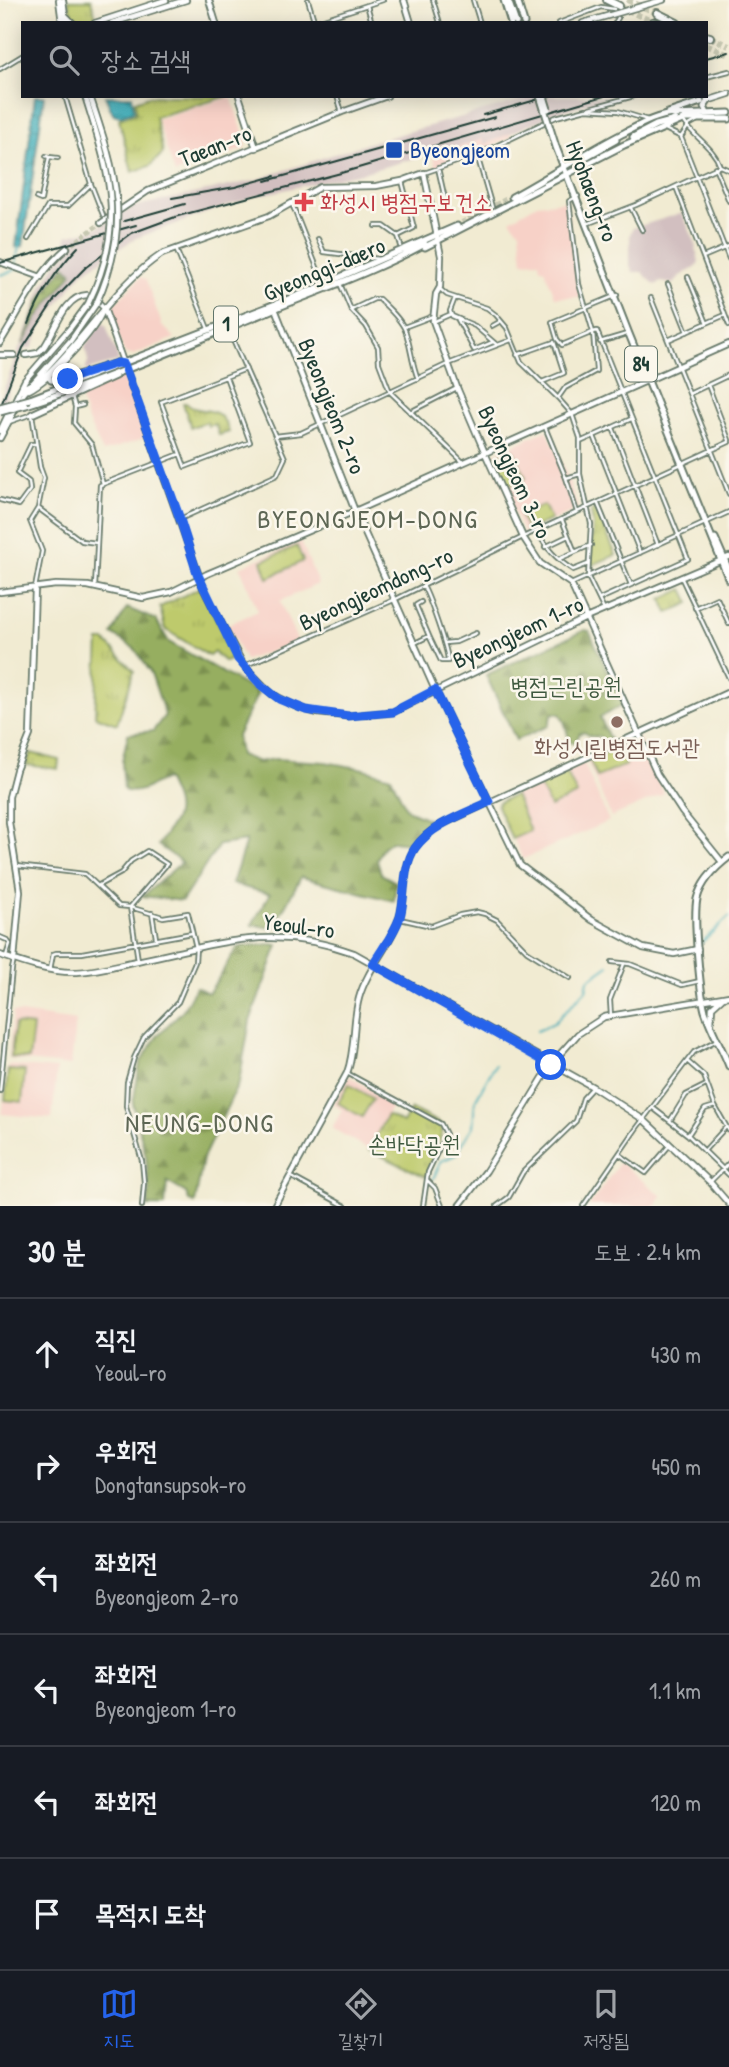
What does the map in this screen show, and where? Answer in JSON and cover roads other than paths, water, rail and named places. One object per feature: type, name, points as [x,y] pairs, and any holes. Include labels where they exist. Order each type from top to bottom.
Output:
[{"type":"highway","points":[[607,0],[616,7]]},
{"type":"highway","points":[[657,13],[673,21]]},
{"type":"main road","points":[[510,0],[517,21]]},
{"type":"main road","name":"Hyohaeng-ro","points":[[543,98],[567,173],[706,523],[726,557],[729,570]]},
{"type":"main road","points":[[438,237],[648,120],[704,102],[704,115]]},
{"type":"main road","points":[[675,114],[648,125],[582,160],[656,125],[729,113]]},
{"type":"main road","points":[[665,115],[704,115],[729,119]]},
{"type":"main road","points":[[327,285],[341,286],[386,267],[426,242],[683,119]]},
{"type":"main road","name":"Hyohaeng-ro","points":[[577,197],[629,334],[650,381]]},
{"type":"main road","name":"Gyeonggi-daero","points":[[327,285],[379,267],[426,242]]},
{"type":"main road","name":"Gyeonggi-daero","points":[[0,409],[28,402],[228,328],[426,242]]},
{"type":"main road","name":"Gyeonggi-daero","points":[[125,367],[274,307]]},
{"type":"main road","points":[[32,414],[103,383],[125,367],[117,363],[58,381],[49,377]]},
{"type":"main road","name":"Hyohaeng-ro","points":[[726,557],[729,580]]},
{"type":"main road","points":[[729,857],[703,884],[697,899],[700,981],[711,1025],[729,1066]]},
{"type":"street","points":[[61,0],[63,19]]},
{"type":"street","points":[[101,21],[166,0]]},
{"type":"street","points":[[118,21],[186,0]]},
{"type":"street","points":[[209,0],[215,21]]},
{"type":"street","points":[[308,0],[314,21]]},
{"type":"street","points":[[317,21],[383,0]]},
{"type":"street","points":[[404,0],[410,21]]},
{"type":"street","points":[[433,0],[439,21]]},
{"type":"street","points":[[473,0],[479,21]]},
{"type":"street","points":[[590,21],[663,0]]},
{"type":"street","points":[[367,5],[371,21]]},
{"type":"street","points":[[564,21],[601,7],[616,7]]},
{"type":"street","points":[[0,69],[21,56]]},
{"type":"street","points":[[708,76],[729,71]]},
{"type":"street","points":[[675,114],[729,94]]},
{"type":"street","points":[[66,98],[103,215]]},
{"type":"street","points":[[0,438],[25,380],[88,304],[108,251],[112,226],[110,186],[86,98]]},
{"type":"street","points":[[20,395],[83,325],[96,304],[113,260],[118,212],[112,164],[91,98]]},
{"type":"street","points":[[240,98],[256,148]]},
{"type":"street","points":[[338,98],[342,112]]},
{"type":"street","name":"Taean-ro","points":[[101,223],[148,191],[381,98]]},
{"type":"street","points":[[34,382],[46,375],[104,308],[147,264],[175,247],[269,216],[320,187],[376,186],[414,178],[477,155],[556,117],[627,98]]},
{"type":"street","points":[[586,109],[618,111],[648,120]]},
{"type":"street","points":[[681,137],[687,127],[704,115]]},
{"type":"street","points":[[683,119],[687,127],[717,156],[720,166]]},
{"type":"street","points":[[663,127],[681,137],[727,247],[729,259]]},
{"type":"street","points":[[477,155],[492,207]]},
{"type":"street","points":[[36,198],[41,200],[47,157],[58,158]]},
{"type":"street","points":[[715,167],[729,201]]},
{"type":"street","points":[[589,223],[676,187],[715,167],[729,170]]},
{"type":"street","points":[[438,168],[447,208]]},
{"type":"street","points":[[424,173],[438,237],[440,289],[436,294],[433,319]]},
{"type":"street","points":[[398,236],[414,229],[402,181]]},
{"type":"street","points":[[28,239],[48,206],[68,206],[91,184]]},
{"type":"street","points":[[676,187],[729,325]]},
{"type":"street","points":[[558,398],[565,388],[596,372],[593,332],[579,284],[569,201],[577,197]]},
{"type":"street","points":[[292,205],[327,285]]},
{"type":"street","points":[[631,207],[642,230]]},
{"type":"street","points":[[376,226],[384,226],[398,236],[401,246]]},
{"type":"street","points":[[318,239],[324,252],[382,260]]},
{"type":"street","points":[[175,247],[209,331]]},
{"type":"street","points":[[703,257],[727,247]]},
{"type":"street","points":[[0,343],[41,277],[67,248]]},
{"type":"street","points":[[0,262],[41,277]]},
{"type":"street","points":[[688,277],[707,323]]},
{"type":"street","points":[[668,285],[687,332]]},
{"type":"street","points":[[341,286],[351,310],[366,326],[378,347],[379,363],[390,393],[463,462]]},
{"type":"street","points":[[440,289],[455,298],[487,308],[501,321],[526,369],[572,414],[580,442],[580,474],[591,524],[588,577],[604,610]]},
{"type":"street","points":[[599,599],[688,559],[597,331],[562,345],[557,340],[552,323],[616,296]]},
{"type":"street","points":[[26,355],[41,350],[75,297],[93,297],[104,308]]},
{"type":"street","points":[[451,314],[455,298]]},
{"type":"street","points":[[651,298],[729,494]]},
{"type":"street","points":[[351,310],[379,299],[404,327],[411,363],[418,379]]},
{"type":"street","points":[[18,302],[24,306]]},
{"type":"street","name":"Byeongjeom 2-ro","points":[[274,307],[355,511],[435,690],[520,865],[593,920],[643,948],[674,954],[698,951]]},
{"type":"street","points":[[20,395],[49,377],[91,330],[104,308]]},
{"type":"street","name":"Byeongjeom 1-ro","points":[[104,308],[199,579],[244,666],[262,686],[279,699],[306,710],[348,716],[393,712],[586,618],[726,557]]},
{"type":"street","points":[[404,327],[451,314]]},
{"type":"street","points":[[451,314],[475,326],[497,345]]},
{"type":"street","points":[[668,341],[725,315]]},
{"type":"street","name":"Byeongjeom 3-ro","points":[[433,319],[457,388],[523,537],[540,563],[571,584]]},
{"type":"street","points":[[458,319],[474,350],[493,342]]},
{"type":"street","points":[[492,326],[501,321]]},
{"type":"street","points":[[180,519],[277,475],[285,458],[228,328]]},
{"type":"street","points":[[600,342],[629,334]]},
{"type":"street","points":[[275,436],[301,433],[449,364],[512,340]]},
{"type":"street","points":[[517,355],[554,342],[564,373],[542,382]]},
{"type":"street","points":[[0,592],[56,585],[95,587],[147,598],[171,592],[729,344]]},
{"type":"street","points":[[0,355],[13,355]]},
{"type":"street","points":[[226,377],[250,442],[185,467],[161,402],[246,369]]},
{"type":"street","points":[[689,394],[729,377]]},
{"type":"street","points":[[708,385],[729,441]]},
{"type":"street","points":[[410,412],[457,388]]},
{"type":"street","points":[[72,396],[75,407],[74,423],[92,445],[103,484]]},
{"type":"street","points":[[75,407],[83,405]]},
{"type":"street","points":[[0,431],[6,423],[32,414],[44,478],[38,508],[30,521],[42,551],[35,588],[30,735],[9,797],[9,822],[20,904],[0,1091]]},
{"type":"street","points":[[580,442],[631,419]]},
{"type":"street","points":[[544,427],[566,478],[577,513]]},
{"type":"street","points":[[613,428],[659,545]]},
{"type":"street","points":[[594,436],[640,553]]},
{"type":"street","name":"Byeongjeomdong-ro","points":[[244,666],[396,599],[729,441]]},
{"type":"street","points":[[0,500],[19,505],[30,490],[29,482],[17,473],[31,444],[36,444]]},
{"type":"street","points":[[95,587],[100,485],[180,454]]},
{"type":"street","points":[[566,478],[580,474]]},
{"type":"street","points":[[598,504],[631,585]]},
{"type":"street","points":[[38,508],[82,541],[97,543]]},
{"type":"street","points":[[722,862],[664,785],[571,584],[729,512]]},
{"type":"street","points":[[562,520],[575,552]]},
{"type":"street","points":[[537,531],[545,547],[557,560],[573,570],[589,564]]},
{"type":"street","points":[[545,547],[568,536]]},
{"type":"street","points":[[557,560],[591,544]]},
{"type":"street","points":[[681,577],[729,678]]},
{"type":"street","points":[[421,602],[416,606],[444,663],[449,659],[433,615],[431,601],[423,586]]},
{"type":"street","points":[[695,608],[717,598],[729,624]]},
{"type":"street","points":[[444,643],[456,642],[476,633]]},
{"type":"street","points":[[415,643],[429,636]]},
{"type":"street","points":[[722,664],[729,661]]},
{"type":"street","points":[[274,1206],[353,1058],[354,1021],[358,1000],[373,964],[399,919],[411,854],[416,846],[443,824],[729,692]]},
{"type":"street","points":[[99,886],[121,873],[131,861],[149,850],[167,864],[130,907],[138,961]]},
{"type":"street","points":[[17,866],[85,874],[119,906],[163,916],[188,913],[196,948],[195,962],[178,1002],[144,1037],[127,1082],[127,1106],[142,1161],[142,1206]]},
{"type":"street","points":[[399,919],[431,926],[460,915],[477,912],[485,914],[496,920],[527,951],[570,978]]},
{"type":"street","points":[[152,913],[156,939]]},
{"type":"street","points":[[50,970],[55,953],[82,953],[192,933]]},
{"type":"street","points":[[0,937],[10,944],[3,956]]},
{"type":"street","name":"Yeoul-ro","points":[[3,956],[50,970],[81,972],[226,941],[264,937],[326,943],[354,953],[593,1087],[644,1120],[710,1182],[729,1204]]},
{"type":"street","points":[[612,962],[682,985],[700,981]]},
{"type":"street","points":[[611,1016],[610,1000],[624,964]]},
{"type":"street","points":[[459,1206],[486,1171],[551,1065],[578,1034],[604,1017],[726,996]]},
{"type":"street","points":[[711,1025],[712,1007],[726,996]]},
{"type":"street","points":[[583,1206],[687,1060],[701,1047],[718,1040]]},
{"type":"street","points":[[687,1060],[704,1076],[715,1106],[729,1131]]},
{"type":"street","points":[[347,1073],[442,1124],[446,1134],[427,1180],[423,1206]]},
{"type":"street","points":[[670,1121],[686,1095],[706,1085]]},
{"type":"street","points":[[497,1206],[513,1192],[523,1172],[576,1121],[583,1098],[593,1087]]},
{"type":"street","points":[[688,1135],[705,1109],[715,1106]]},
{"type":"street","points":[[652,1107],[688,1135],[729,1175]]},
{"type":"street","points":[[704,1151],[726,1128]]},
{"type":"street","points":[[619,1154],[646,1173],[670,1145]]},
{"type":"street","points":[[710,1182],[729,1163]]},
{"type":"street","points":[[290,1176],[345,1206]]},
{"type":"street","points":[[427,1180],[435,1188],[442,1206]]},
{"type":"water","points":[[35,98],[44,98],[23,246],[16,247]]},
{"type":"water","points":[[106,98],[132,98],[134,111],[120,116],[113,114]]},
{"type":"waterway","points":[[0,275],[15,270],[19,246]]},
{"type":"waterway","points":[[701,943],[729,917]]},
{"type":"waterway","points":[[537,1031],[554,1023],[586,990],[588,980],[609,965]]},
{"type":"waterway","points":[[433,1179],[441,1161],[455,1155],[473,1126],[475,1101],[495,1065]]},
{"type":"tunnel","points":[[627,0],[657,13]]},
{"type":"tunnel","points":[[619,6],[651,21]]},
{"type":"tunnel","points":[[710,37],[729,46]]},
{"type":"tunnel","points":[[708,46],[729,55]]},
{"type":"tunnel","points":[[540,184],[583,162]]},
{"type":"tunnel","points":[[455,226],[514,195]]},
{"type":"tunnel","points":[[67,248],[101,223]]},
{"type":"tunnel","points":[[425,244],[441,236]]},
{"type":"tunnel","points":[[72,331],[84,312]]},
{"type":"tunnel","points":[[28,386],[77,329]]},
{"type":"railway","points":[[708,57],[729,52]]},
{"type":"railway","points":[[483,115],[543,98]]},
{"type":"railway","points":[[0,408],[23,348],[55,299],[86,267],[132,233],[178,216],[341,173],[597,98]]},
{"type":"railway","points":[[266,181],[495,117]]},
{"type":"railway","points":[[172,198],[235,187],[275,176]]},
{"type":"railway","points":[[124,221],[185,204]]},
{"type":"railway","points":[[0,263],[136,225]]},
{"type":"railway","points":[[29,324],[50,283],[78,247]]},
{"type":"place","name":"Byeongjeom","points":[[394,150]]},
{"type":"place","name":"화성시 병점구보건소","points":[[304,202]]},
{"type":"place","name":"화성시립병점도서관","points":[[617,722]]},
{"type":"district","name":"BYEONGJEOM-DONG","points":[[368,519]]},
{"type":"district","name":"NEUNG-DONG","points":[[200,1123]]},
{"type":"park label","name":"병점근린공원","points":[[566,686]]},
{"type":"park label","name":"손바닥공원","points":[[414,1144]]}]
